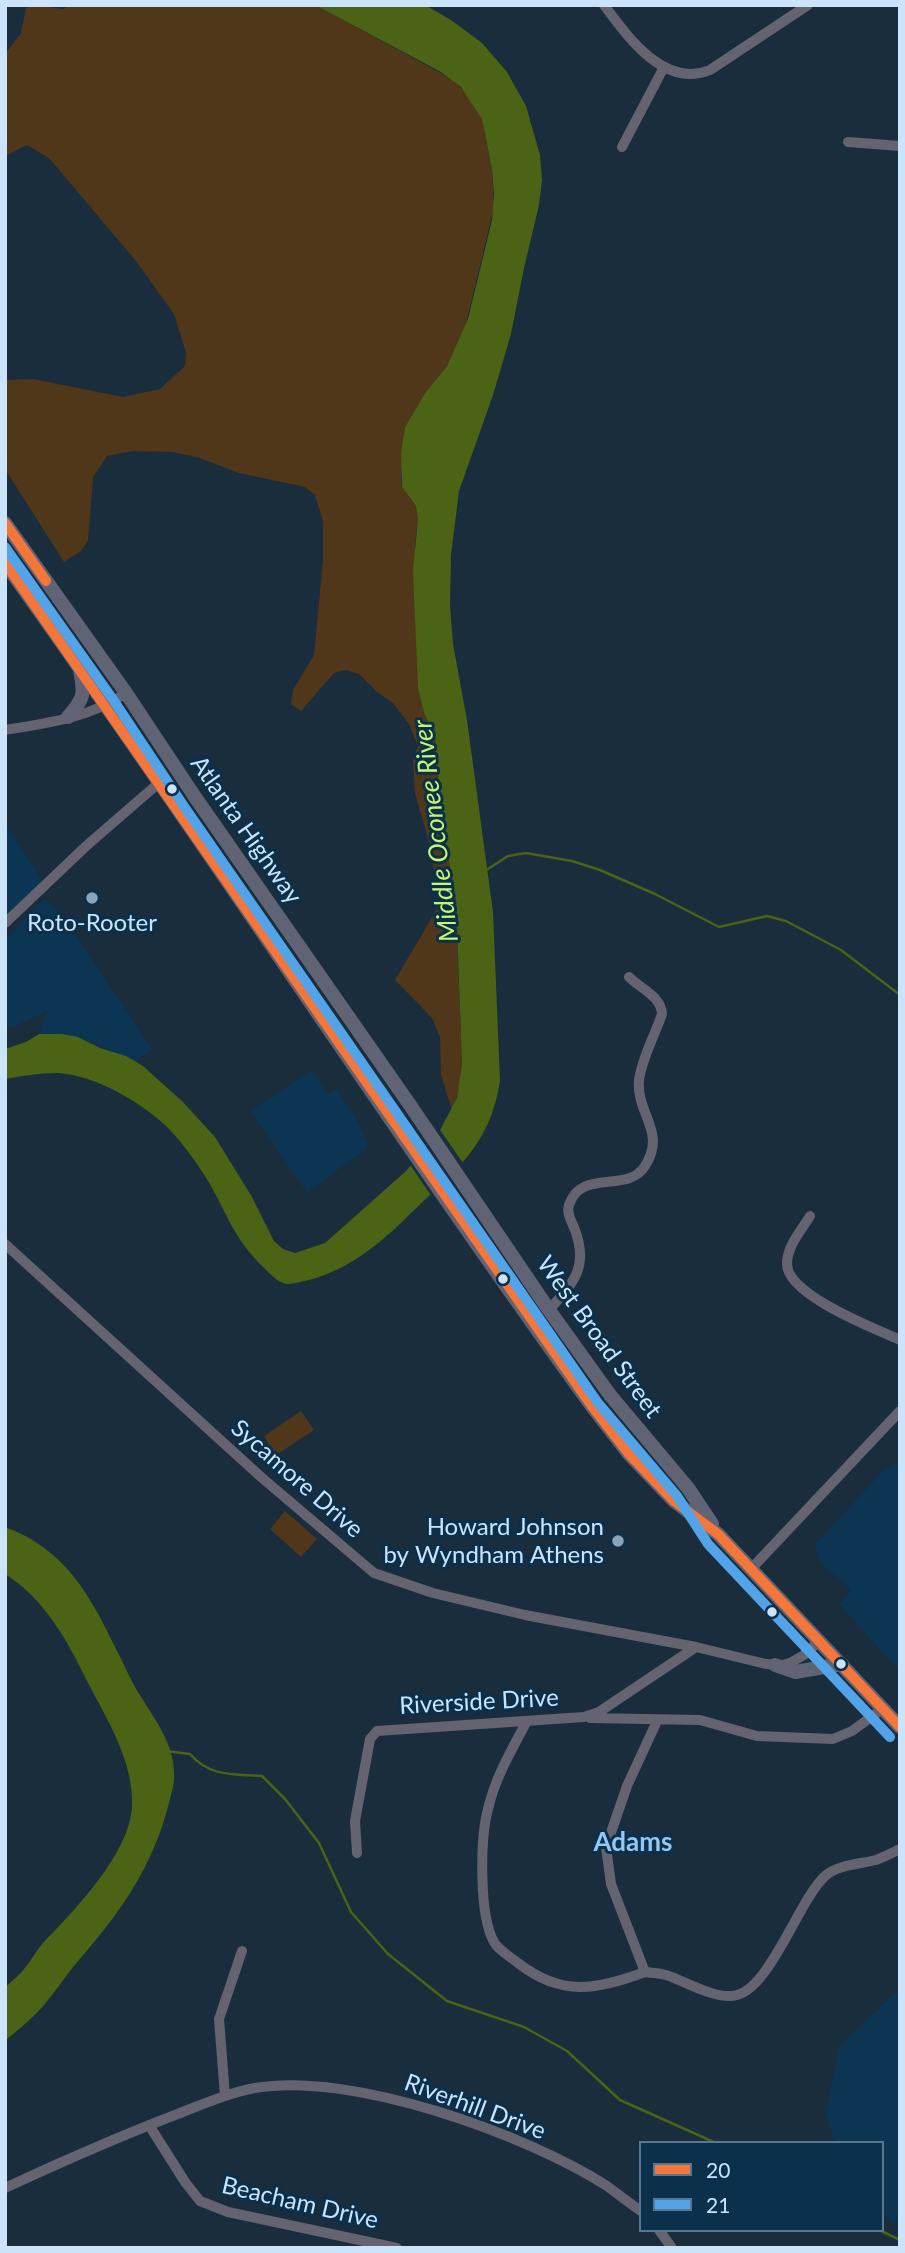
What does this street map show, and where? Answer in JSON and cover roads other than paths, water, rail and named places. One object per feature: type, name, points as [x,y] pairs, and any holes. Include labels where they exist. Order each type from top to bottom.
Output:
[{"type":"main road","name":"Atlanta Highway","points":[[5,523],[449,1162]]},
{"type":"main road","name":"Atlanta Highway","points":[[5,563],[107,705],[421,1162]]},
{"type":"main road","points":[[68,718],[84,693],[79,665]]},
{"type":"main road","name":"West Broad Street","points":[[421,1162],[580,1389],[629,1454],[674,1500],[718,1534],[900,1727]]},
{"type":"main road","name":"West Broad Street","points":[[449,1162],[596,1376],[688,1488],[718,1534]]},
{"type":"main road","points":[[580,1389],[596,1376]]},
{"type":"main road","points":[[775,1665],[795,1672],[842,1664]]},
{"type":"street","points":[[604,5],[632,41],[664,67],[703,73],[808,5]]},
{"type":"street","points":[[622,147],[664,67]]},
{"type":"street","points":[[848,142],[900,146]]},
{"type":"street","points":[[5,730],[86,714],[125,693]]},
{"type":"street","points":[[5,923],[85,847],[160,782]]},
{"type":"street","points":[[549,1310],[571,1285],[579,1267],[579,1243],[568,1212],[572,1198],[590,1183],[629,1178],[638,1174],[645,1167],[653,1150],[652,1131],[643,1106],[639,1080],[662,1014],[662,1006],[657,998],[629,977]]},
{"type":"street","points":[[810,1216],[788,1253],[787,1269],[791,1277],[810,1296],[900,1340]]},
{"type":"street","name":"Sycamore Drive","points":[[5,1244],[261,1477],[374,1573],[433,1593],[525,1615],[696,1647],[775,1665]]},
{"type":"street","points":[[751,1569],[900,1411]]},
{"type":"street","points":[[775,1665],[798,1659],[819,1641]]},
{"type":"street","name":"Riverside Drive","points":[[584,1717],[599,1712],[696,1647]]},
{"type":"street","name":"Riverside Drive","points":[[357,1853],[355,1821],[370,1739],[377,1731],[584,1717],[657,1721],[700,1720],[771,1738],[833,1739],[852,1731],[882,1709]]},
{"type":"street","points":[[527,1721],[494,1787],[487,1812],[483,1907],[494,1944],[536,1976],[583,1988],[617,1982],[645,1972],[665,1975],[722,1995],[736,1996],[743,1993],[769,1965],[826,1875],[879,1859],[900,1849]]},
{"type":"street","points":[[645,1972],[611,1884],[606,1847],[627,1786],[657,1721]]},
{"type":"street","points":[[225,2096],[219,2018],[242,1951]]},
{"type":"street","name":"Riverhill Drive","points":[[5,2188],[78,2154],[225,2096],[256,2088],[287,2085],[332,2088],[388,2098],[462,2120],[562,2162],[606,2186],[639,2210]]},
{"type":"street","name":"Beacham Drive","points":[[149,2125],[200,2201],[228,2212],[397,2248]]},
{"type":"street","points":[[660,2232],[672,2248]]},
{"type":"waterway","points":[[488,869],[508,856],[526,853],[572,861],[655,894],[719,927],[767,916],[786,921],[841,950],[900,995]]},
{"type":"waterway","points":[[166,1751],[190,1754],[214,1771],[262,1776],[285,1799],[319,1843],[351,1912],[388,1954],[447,2001],[524,2027],[567,2051],[620,2100],[712,2141]]},
{"type":"waterway","points":[[883,2232],[900,2240]]},
{"type":"place","name":"Roto-Rooter","points":[[92,898]]},
{"type":"place","name":"Howard Johnson by Wyndham Athens","points":[[618,1541]]},
{"type":"district","name":"Adams","points":[[633,1843]]},
{"type":"water label","name":"Middle Oconee River","points":[[436,831]]}]
